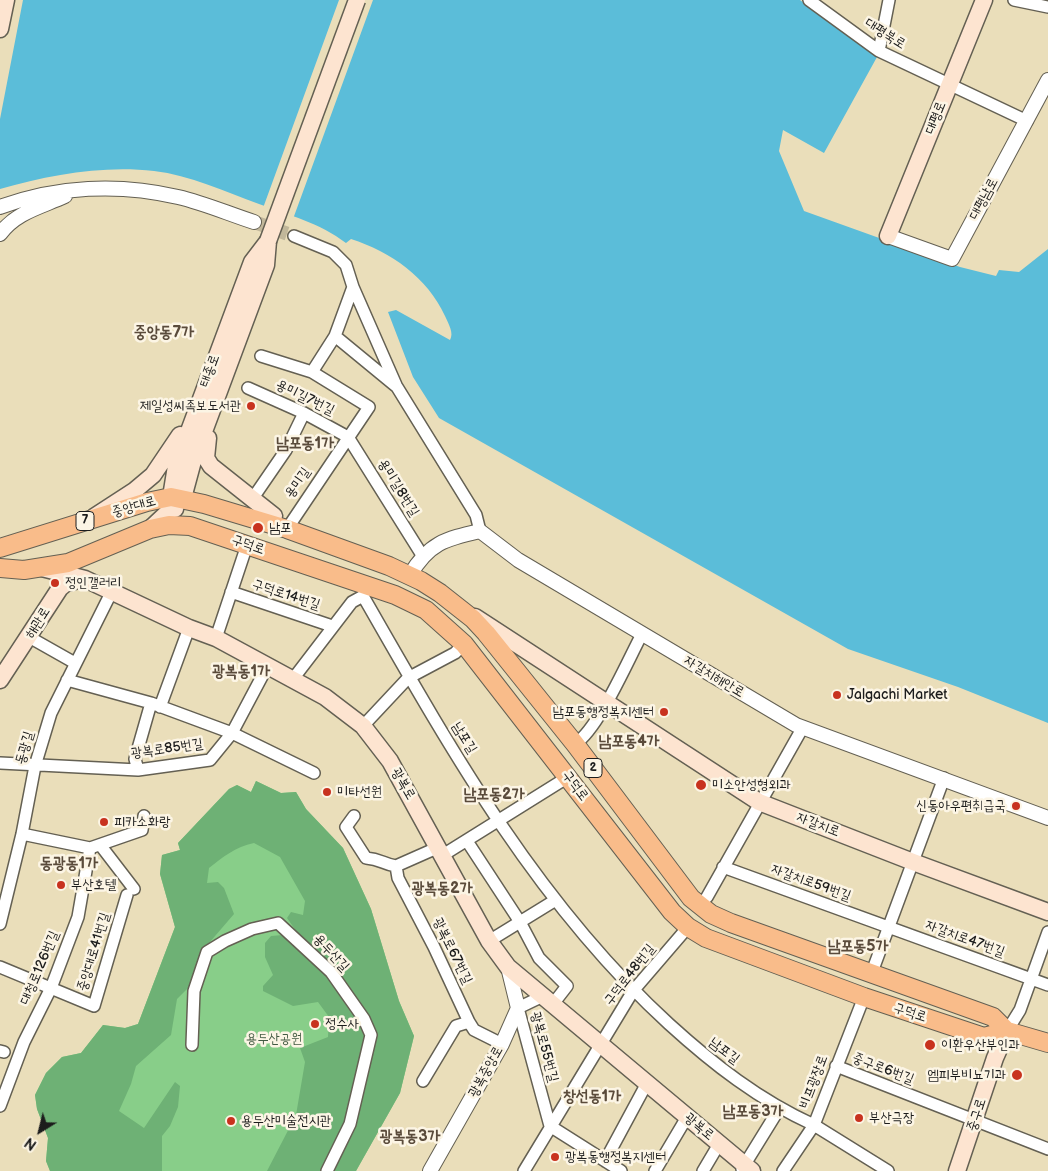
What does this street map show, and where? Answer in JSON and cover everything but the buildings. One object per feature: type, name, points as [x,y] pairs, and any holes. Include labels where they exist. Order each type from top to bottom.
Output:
[{"type":"main road","points":[[0,29],[6,0]]},
{"type":"main road","name":"태종로","points":[[177,501],[266,266],[268,241],[357,0]]},
{"type":"main road","name":"대평로","points":[[888,236],[984,0]]},
{"type":"main road","name":"태종로","points":[[177,501],[176,466],[252,262],[268,241]]},
{"type":"main road","points":[[210,415],[206,458],[212,466],[254,498],[287,528]]},
{"type":"main road","points":[[90,520],[134,491],[153,475],[181,433],[193,420]]},
{"type":"main road","points":[[150,529],[177,501],[190,526]]},
{"type":"main road","name":"중앙대로","points":[[0,548],[90,520],[177,501]]},
{"type":"main road","name":"구덕로","points":[[177,501],[287,528],[410,575],[440,593],[463,611],[486,634],[575,744],[691,898],[700,905],[731,923],[993,1017],[1007,1031]]},
{"type":"main road","name":"구덕로","points":[[150,529],[169,525],[190,526],[246,545],[365,591],[426,610],[464,644],[672,912],[688,927],[723,945],[864,997],[984,1037],[1007,1031],[1048,1042]]},
{"type":"main road","name":"중앙대로","points":[[0,568],[42,568],[75,560],[150,529]]},
{"type":"main road","name":"광복로","points":[[42,568],[85,579],[189,628],[216,638],[325,697],[363,726],[390,761],[489,941],[508,967],[600,1043],[746,1169]]},
{"type":"main road","name":"해관로","points":[[0,680],[30,637],[60,588],[66,584],[85,579]]},
{"type":"main road","name":"자갈치로","points":[[463,611],[505,635],[759,802],[912,862],[1048,912]]},
{"type":"main road","name":"중구로","points":[[957,1171],[995,1058],[1007,1031]]},
{"type":"street","name":"대평북로","points":[[809,0],[879,51],[1027,121]]},
{"type":"street","points":[[879,51],[889,0]]},
{"type":"street","points":[[1014,0],[1048,6]]},
{"type":"street","name":"대평남로","points":[[888,236],[952,259],[1048,80]]},
{"type":"street","points":[[0,207],[30,196],[79,190],[127,188],[179,197],[254,222]]},
{"type":"street","points":[[0,234],[8,223],[22,213],[79,190]]},
{"type":"street","points":[[294,236],[333,252],[346,265],[353,287],[397,387],[476,515],[480,532],[450,538],[422,555],[410,575]]},
{"type":"street","points":[[261,356],[312,372],[335,336],[353,287]]},
{"type":"street","points":[[335,336],[397,387]]},
{"type":"street","name":"용미길","points":[[287,528],[369,407],[312,372]]},
{"type":"street","name":"용미길7번길","points":[[248,388],[304,413],[348,437]]},
{"type":"street","points":[[254,498],[286,450],[304,413]]},
{"type":"street","name":"용미길8번길","points":[[348,437],[422,555]]},
{"type":"street","name":"자갈치해안로","points":[[480,532],[518,560],[796,725],[944,778],[1048,818]]},
{"type":"street","points":[[216,638],[246,545]]},
{"type":"street","name":"동광길","points":[[0,924],[22,834],[35,766],[51,713],[112,591]]},
{"type":"street","name":"구덕로14번길","points":[[293,679],[332,626],[352,602],[365,591]]},
{"type":"street","name":"남포길","points":[[365,591],[408,678],[498,822],[554,901],[633,991],[704,1056],[779,1109],[814,1124]]},
{"type":"street","name":"구덕로14번길","points":[[231,592],[332,626]]},
{"type":"street","points":[[138,770],[135,759],[189,628]]},
{"type":"street","points":[[575,744],[583,739],[601,714],[642,634]]},
{"type":"street","points":[[30,637],[75,663]]},
{"type":"street","points":[[363,726],[408,678],[455,653],[464,644]]},
{"type":"street","name":"광복로85번길","points":[[0,763],[138,770],[210,760],[232,733],[267,667]]},
{"type":"street","points":[[67,680],[156,705],[232,733],[314,773]]},
{"type":"street","points":[[700,905],[707,896],[803,727]]},
{"type":"street","points":[[354,816],[346,827],[366,858],[379,858],[386,865],[396,866],[467,841],[568,777]]},
{"type":"street","points":[[872,972],[944,778]]},
{"type":"street","points":[[22,834],[95,847],[142,830],[144,816]]},
{"type":"street","points":[[467,841],[520,922],[539,958],[567,986],[548,1000]]},
{"type":"street","name":"중앙대로41번길","points":[[0,967],[94,1006],[131,892],[95,847]]},
{"type":"street","name":"대청로126번길","points":[[0,1106],[24,1042],[51,988],[78,917],[95,847]]},
{"type":"street","name":"광복로67번길","points":[[396,866],[398,878],[469,1022],[474,1030],[502,1044]]},
{"type":"street","name":"자갈치로59번길","points":[[723,867],[888,927]]},
{"type":"street","points":[[489,941],[554,901]]},
{"type":"street","name":"용두산길","points":[[192,1045],[194,991],[207,952],[243,933],[278,922],[331,972],[364,1018],[371,1034],[350,1124],[327,1171]]},
{"type":"street","name":"구덕로48번길","points":[[524,1171],[633,991],[688,927]]},
{"type":"street","name":"자갈치로47번길","points":[[888,927],[1048,985]]},
{"type":"street","points":[[1007,1031],[1020,1010],[1048,932]]},
{"type":"street","points":[[508,967],[518,1008]]},
{"type":"street","name":"비프광장로","points":[[864,997],[814,1124],[888,1171]]},
{"type":"street","name":"광복로55번길","points":[[548,1000],[518,1008],[550,1126]]},
{"type":"street","name":"광복중앙로","points":[[430,1171],[502,1044],[518,1008]]},
{"type":"street","points":[[424,1082],[456,1026],[469,1022]]},
{"type":"street","name":"중구로6번길","points":[[836,1066],[1048,1149]]},
{"type":"street","points":[[605,1161],[646,1083]]},
{"type":"street","points":[[746,1169],[779,1109]]},
{"type":"street","points":[[655,1171],[687,1117]]},
{"type":"street","points":[[783,1171],[814,1124]]},
{"type":"street","points":[[550,1126],[621,1171]]},
{"type":"street","points":[[703,1171],[719,1144]]},
{"type":"green space","name":"용두산공원","points":[[256,781],[281,793],[296,792],[306,809],[343,848],[371,909],[399,1001],[414,1036],[400,1093],[356,1171],[50,1171],[46,1161],[48,1138],[37,1109],[35,1095],[46,1073],[62,1057],[81,1053],[103,1025],[125,1028],[138,1024],[175,927],[160,874],[162,855],[180,850],[178,843],[229,789],[237,785],[251,792]]},
{"type":"green space","name":"용두산공원","points":[[256,781],[281,793],[296,792],[306,809],[343,848],[371,909],[399,1001],[414,1036],[400,1093],[356,1171],[267,1171],[296,1115],[305,1062],[300,1048],[328,1037],[329,1017],[318,1002],[293,1006],[263,991],[263,986],[273,975],[265,957],[265,943],[271,936],[283,935],[296,942],[299,935],[287,918],[291,912],[303,915],[305,901],[280,857],[254,843],[224,856],[209,868],[207,883],[218,882],[224,888],[234,914],[203,950],[191,985],[177,999],[171,1035],[136,1066],[131,1084],[119,1111],[144,1128],[175,1082],[180,1086],[178,1107],[170,1126],[162,1136],[162,1171],[50,1171],[46,1161],[48,1138],[37,1109],[35,1095],[46,1073],[62,1057],[81,1053],[103,1025],[125,1028],[138,1024],[175,927],[160,874],[162,855],[180,850],[178,843],[229,789],[237,785],[251,792]]},
{"type":"water","points":[[0,0],[800,0],[877,57],[824,153],[783,130],[779,151],[804,211],[960,267],[996,276],[999,270],[1019,272],[1048,249],[1048,723],[958,687],[848,649],[439,418],[413,377],[388,312],[396,310],[450,340],[450,329],[445,316],[428,289],[406,268],[380,251],[351,239],[346,243],[326,230],[304,220],[207,184],[167,173],[135,169],[96,170],[38,179],[0,189]]},
{"type":"pier","points":[[0,0],[23,0],[0,119]]},
{"type":"pier","points":[[339,0],[373,0],[293,219],[263,208]]},
{"type":"tunnel","points":[[254,222],[294,236]]},
{"type":"place","name":"제일성씨족보도서관","points":[[251,406]]},
{"type":"place","name":"남포","points":[[258,528]]},
{"type":"place","name":"정인갤러리","points":[[55,583]]},
{"type":"place","name":"Jalgachi Market","points":[[837,695]]},
{"type":"place","name":"남포동행정복지센터","points":[[664,712]]},
{"type":"place","name":"미소안성형외과","points":[[701,785]]},
{"type":"place","name":"미타선원","points":[[327,792]]},
{"type":"place","name":"신동아우편취급국","points":[[1016,806]]},
{"type":"place","name":"피카소화랑","points":[[104,822]]},
{"type":"place","name":"부산호텔","points":[[61,885]]},
{"type":"place","name":"정수사","points":[[315,1024]]},
{"type":"place","name":"이환우산부인과","points":[[930,1045]]},
{"type":"place","name":"엠피부비뇨기과","points":[[1017,1075]]},
{"type":"place","name":"부산극장","points":[[859,1118]]},
{"type":"place","name":"용두산미술전시관","points":[[231,1121]]},
{"type":"place","name":"광복동행정복지센터","points":[[555,1157]]},
{"type":"district","name":"중앙동7가","points":[[164,333]]},
{"type":"district","name":"남포동1가","points":[[305,444]]},
{"type":"district","name":"광복동1가","points":[[241,672]]},
{"type":"district","name":"남포동4가","points":[[629,742]]},
{"type":"district","name":"남포동2가","points":[[494,795]]},
{"type":"district","name":"동광동1가","points":[[69,864]]},
{"type":"district","name":"광복동2가","points":[[442,889]]},
{"type":"district","name":"남포동5가","points":[[858,947]]},
{"type":"district","name":"창선동1가","points":[[592,1097]]},
{"type":"district","name":"남포동3가","points":[[753,1112]]},
{"type":"district","name":"광복동3가","points":[[410,1137]]}]
